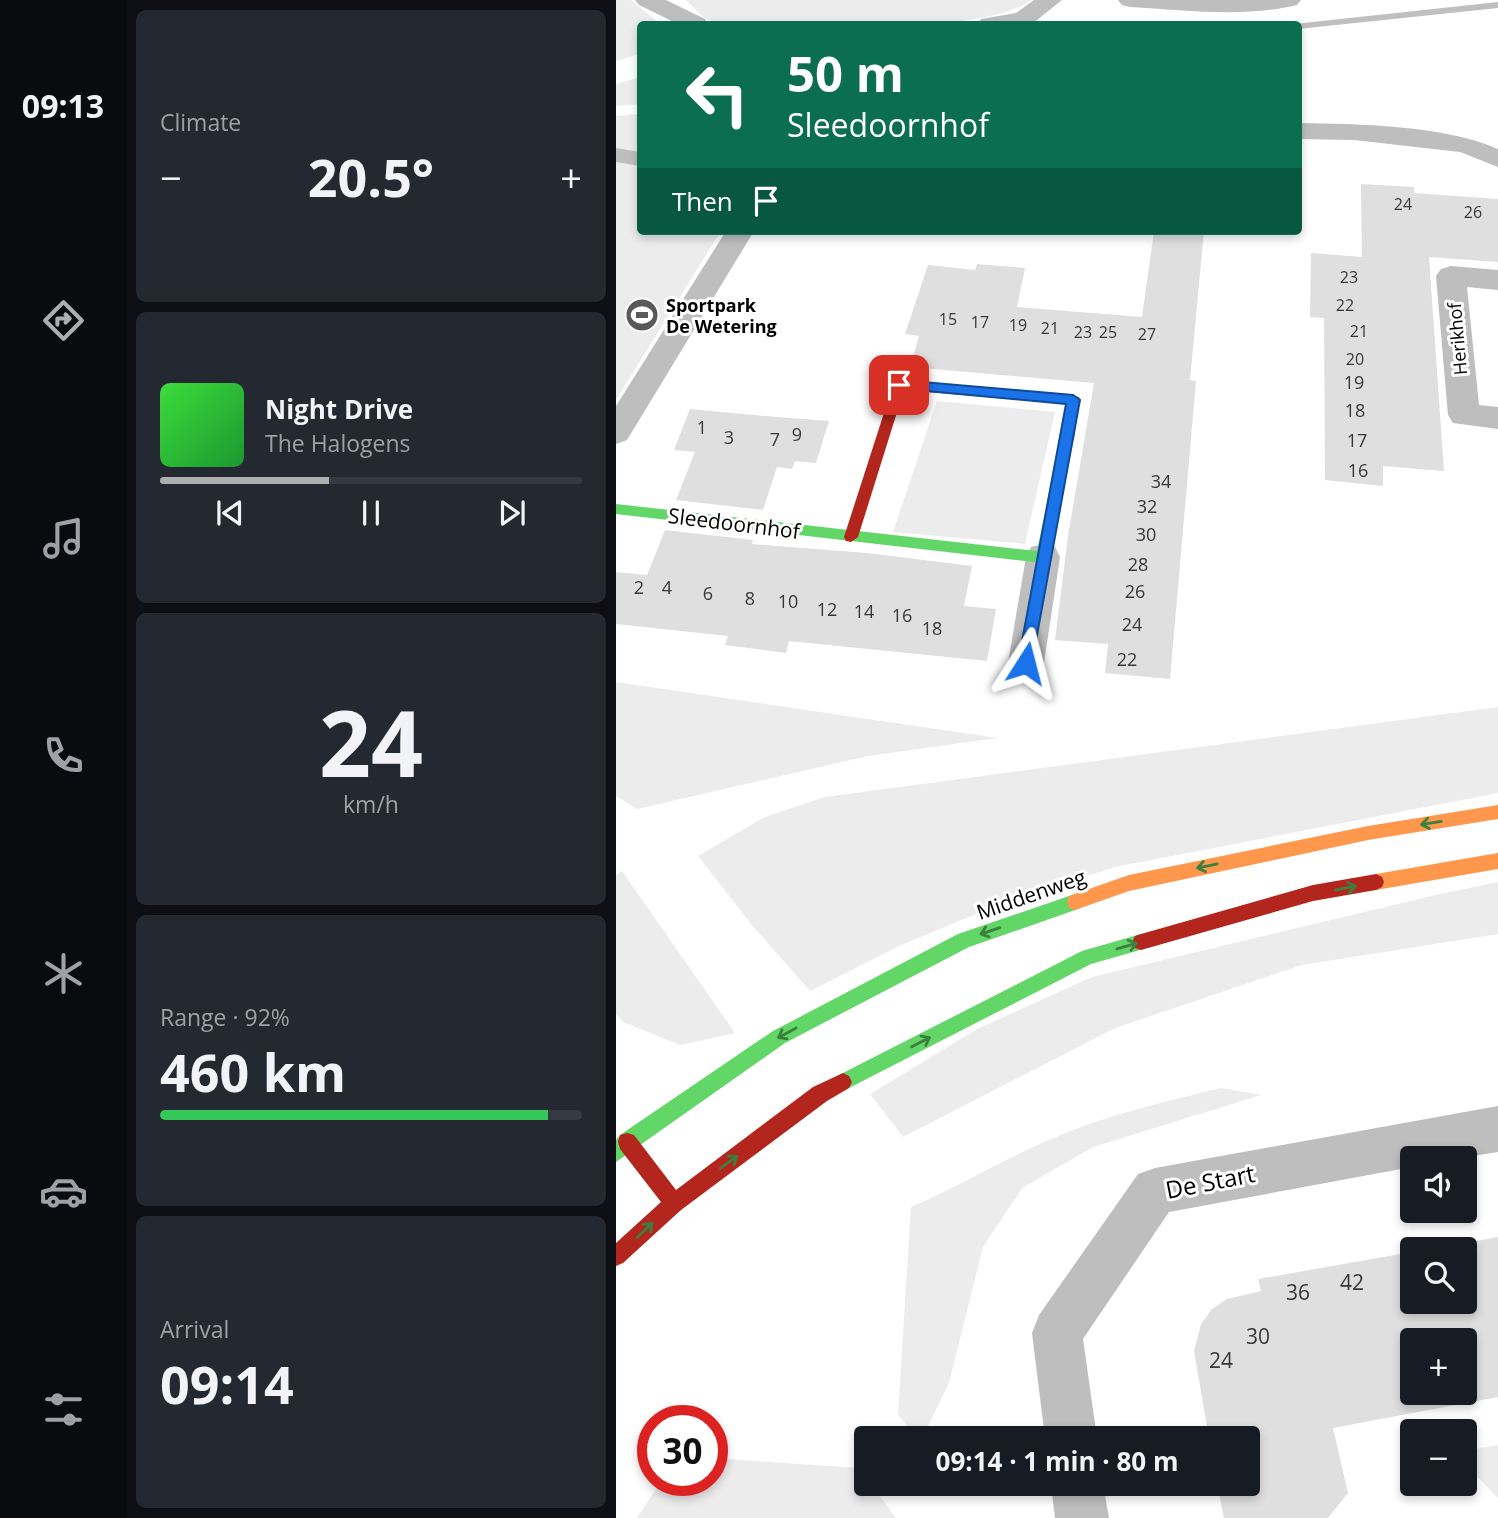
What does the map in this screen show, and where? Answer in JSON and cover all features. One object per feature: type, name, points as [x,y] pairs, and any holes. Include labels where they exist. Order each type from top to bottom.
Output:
[{"type":"main road","points":[[851,537],[899,385],[1073,400],[1043,557]]},
{"type":"main road","name":"Sleedoornhof","points":[[616,509],[1043,557]]},
{"type":"main road","name":"Middenweg","points":[[620,1141],[779,1037],[964,940],[1129,883],[1368,833],[1498,812]]},
{"type":"main road","points":[[616,1256],[674,1203],[821,1094],[1088,957],[1313,893],[1498,861]]},
{"type":"main road","points":[[620,1141],[674,1203]]},
{"type":"street","points":[[647,0],[690,21]]},
{"type":"street","points":[[1010,21],[1023,19],[1050,0]]},
{"type":"street","points":[[1130,0],[1241,5],[1289,0]]},
{"type":"street","points":[[1302,131],[1354,132],[1466,145],[1498,159]]},
{"type":"street","points":[[616,432],[738,235]]},
{"type":"street","name":"Herikhof","points":[[1498,280],[1451,276],[1464,415],[1498,418]]},
{"type":"street","points":[[1026,663],[1043,557]]},
{"type":"street","name":"De Start","points":[[1069,1426],[1057,1333],[1155,1191],[1498,1129]]},
{"type":"street","points":[[1079,1496],[1082,1518]]},
{"type":"lane","points":[[616,155],[637,158]]},
{"type":"shaded area","points":[[616,0],[631,0],[656,21],[637,21],[637,55],[616,61]]},
{"type":"shaded area","points":[[686,0],[1031,0],[1006,12],[960,21],[711,21]]},
{"type":"shaded area","points":[[637,78],[637,104],[616,106],[616,84]]},
{"type":"shaded area","name":"Sportpark De Wetering","points":[[637,114],[637,235],[719,235],[616,400],[616,116]]},
{"type":"shaded area","points":[[937,401],[1055,412],[1025,544],[893,532]]},
{"type":"shaded area","points":[[616,682],[998,738],[868,756],[637,809],[616,796]]},
{"type":"shaded area","points":[[1498,707],[1498,793],[1115,867],[1005,902],[899,946],[810,991],[751,924],[698,856],[765,817],[825,797]]},
{"type":"shaded area","points":[[622,871],[735,1033],[680,1045],[623,1022],[616,1014],[616,875]]},
{"type":"shaded area","points":[[1498,882],[1498,934],[1302,965],[1115,1028],[903,1137],[870,1094],[977,1029],[1092,977]]},
{"type":"shaded area","points":[[1221,1088],[1261,1095],[1093,1147],[1022,1188],[983,1247],[949,1383],[928,1426],[907,1426],[898,1414],[911,1207],[1072,1130],[1135,1110]]},
{"type":"shaded area","points":[[1498,1445],[1498,1498],[1477,1476],[1477,1449]]},
{"type":"shaded area","points":[[728,1459],[854,1468],[854,1496],[880,1496],[896,1518],[637,1518],[651,1496],[728,1496]]},
{"type":"building","points":[[1361,184],[1414,187],[1414,193],[1498,199],[1498,262],[1429,257],[1444,471],[1383,466],[1383,486],[1325,480],[1324,318],[1310,317],[1311,253],[1362,257]]},
{"type":"building","points":[[1153,235],[1204,235],[1190,380],[1196,381],[1170,679],[1105,673],[1108,644],[1055,640],[1068,536],[1094,383],[910,367],[919,336],[905,334],[928,265],[975,270],[977,264],[1025,268],[1017,307],[1142,317]]},
{"type":"building","points":[[690,409],[829,421],[816,463],[795,461],[792,469],[777,467],[763,510],[676,500],[695,452],[674,450]]},
{"type":"building","points":[[665,530],[753,540],[752,544],[867,553],[972,566],[964,606],[996,609],[987,661],[789,641],[786,653],[725,645],[728,636],[616,624],[616,572],[647,575]]},
{"type":"building","points":[[1498,1237],[1498,1397],[1477,1401],[1477,1328],[1400,1328],[1400,1405],[1455,1405],[1333,1428],[1348,1493],[1328,1518],[1224,1518],[1219,1496],[1260,1496],[1260,1426],[1207,1426],[1194,1351],[1201,1324],[1212,1309],[1227,1299],[1261,1291],[1258,1279],[1400,1254],[1400,1314],[1477,1314],[1477,1241]]},
{"type":"waterway","points":[[1302,26],[1498,5]]},
{"type":"traffic: fast","points":[[616,509],[1043,557],[1067,438]]},
{"type":"traffic: fast","points":[[616,1153],[627,1142],[779,1037],[964,940],[1075,902]]},
{"type":"traffic: fast","points":[[843,1082],[1088,957],[1141,942]]},
{"type":"traffic: slow","points":[[1075,902],[1129,883],[1368,833],[1498,812]]},
{"type":"traffic: slow","points":[[1376,882],[1498,861]]},
{"type":"traffic: jam","points":[[851,537],[899,385],[1074,400],[1067,438]]},
{"type":"traffic: jam","points":[[1141,942],[1313,893],[1376,882]]},
{"type":"traffic: jam","points":[[616,1256],[674,1203],[820,1094],[843,1082]]},
{"type":"traffic: jam","points":[[627,1142],[674,1203]]},
{"type":"place","name":"Sportpark De Wetering","points":[[642,315]]},
{"type":"route","points":[[899,385],[1073,400],[1026,663]]}]
